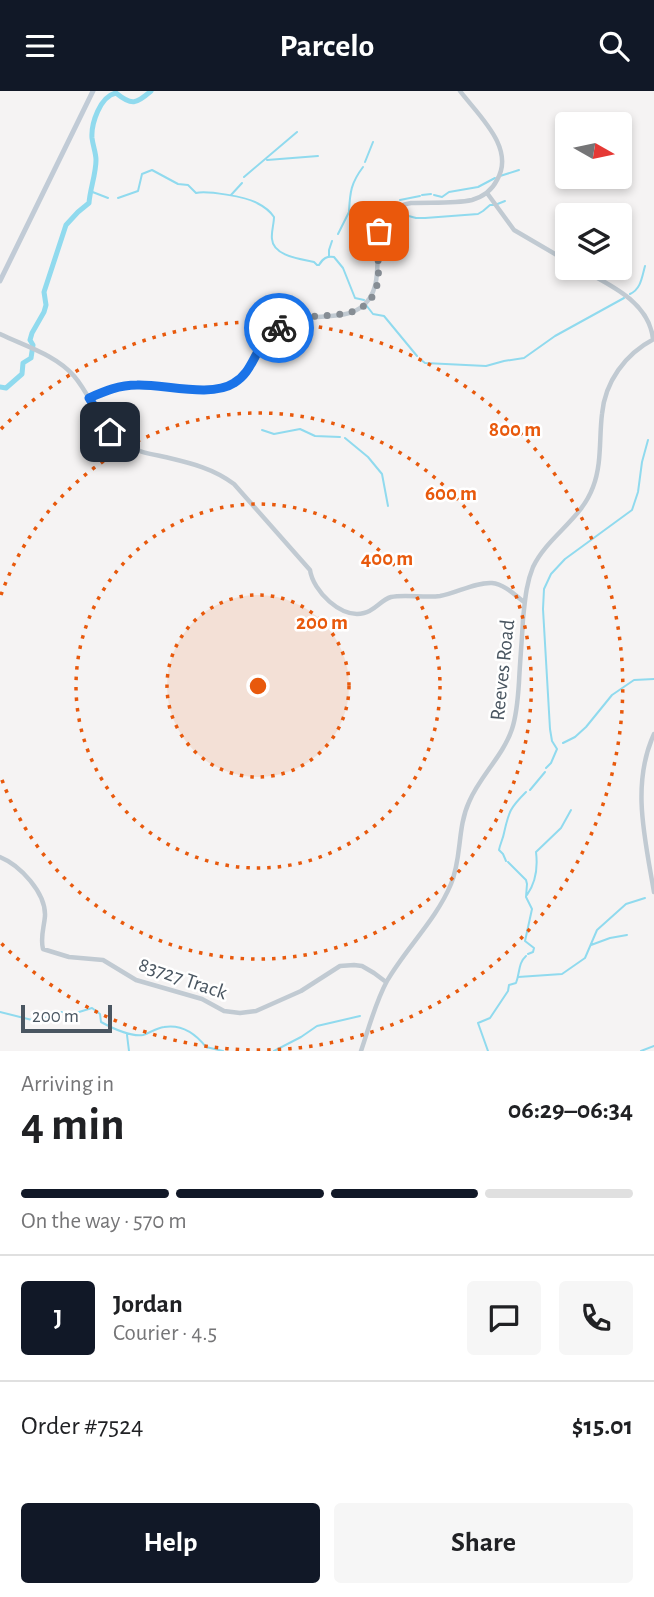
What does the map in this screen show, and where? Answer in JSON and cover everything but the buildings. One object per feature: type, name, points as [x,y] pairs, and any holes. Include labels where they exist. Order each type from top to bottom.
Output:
[{"type":"main road","points":[[0,281],[93,91]]},
{"type":"street","points":[[89,398],[116,387],[135,384],[207,390],[230,386],[246,372],[264,342],[279,328],[305,317],[349,313],[362,307],[374,292],[378,279],[379,231],[384,220],[395,209],[411,203],[472,200],[487,193],[502,170],[503,158],[498,141],[460,91]]},
{"type":"street","points":[[487,193],[514,230],[555,254]]},
{"type":"street","points":[[599,280],[630,299],[645,317],[653,339]]},
{"type":"street","points":[[0,334],[53,359],[67,369],[77,379],[107,428],[122,443],[140,451],[206,467],[234,484],[310,570],[317,589],[345,612],[365,613],[392,597],[439,596],[489,583],[503,586],[525,602]]},
{"type":"street","name":"Reeves Road","points":[[361,1051],[386,982],[448,890],[456,870],[467,805],[502,751],[511,732],[517,709],[529,580],[540,555],[579,513],[593,489],[599,468],[603,406],[612,380],[630,356],[653,339]]},
{"type":"street","points":[[654,734],[643,766],[640,795],[654,892]]},
{"type":"street","name":"83727 Track","points":[[0,857],[25,875],[38,894],[45,913],[41,938],[43,949],[69,957],[103,960],[136,980],[198,997],[224,1011],[256,1011],[301,991],[340,966],[358,965],[386,982]]},
{"type":"waterway","points":[[0,387],[6,388],[22,374],[23,363],[31,358],[33,345],[30,340],[44,312],[44,292],[66,225],[89,203],[96,160],[92,132],[101,105],[105,99],[116,93],[134,102],[151,91]]},
{"type":"waterway","points":[[244,177],[297,132]]},
{"type":"waterway","points":[[365,162],[373,142]]},
{"type":"waterway","points":[[267,160],[318,156]]},
{"type":"waterway","points":[[349,211],[352,188],[363,167]]},
{"type":"waterway","points":[[118,198],[138,191],[142,174],[152,170],[178,184],[188,185],[196,193],[217,193],[252,201],[264,207],[274,217],[272,239],[277,249],[288,256],[317,265],[325,258],[334,257],[343,268],[355,298],[364,300]]},
{"type":"waterway","points":[[500,176],[519,170]]},
{"type":"waterway","points":[[434,195],[442,197],[449,192],[478,187],[495,178]]},
{"type":"waterway","points":[[231,195],[242,183]]},
{"type":"waterway","points":[[90,191],[108,198]]},
{"type":"waterway","points":[[422,195],[431,194]]},
{"type":"waterway","points":[[400,200],[420,196]]},
{"type":"waterway","points":[[399,209],[405,215],[425,218],[478,214],[490,205],[505,201]]},
{"type":"waterway","points":[[338,234],[349,212],[394,202]]},
{"type":"waterway","points":[[329,256],[332,241]]},
{"type":"waterway","points":[[630,294],[639,286],[645,266]]},
{"type":"waterway","points":[[420,359],[425,363],[486,366],[524,358],[555,336],[624,298]]},
{"type":"waterway","points":[[366,305],[373,314],[384,316],[417,356]]},
{"type":"waterway","points":[[262,430],[274,434],[300,429],[315,436],[340,437]]},
{"type":"waterway","points":[[345,438],[368,457],[382,474],[388,506]]},
{"type":"waterway","points":[[546,768],[557,749],[550,729],[544,589],[551,574],[565,559],[632,510],[648,440]]},
{"type":"waterway","points":[[563,743],[586,727],[612,695],[634,680],[654,679]]},
{"type":"waterway","points":[[530,790],[545,772]]},
{"type":"waterway","points":[[506,861],[499,850],[507,820],[513,806],[526,792]]},
{"type":"waterway","points":[[527,895],[536,875],[536,852],[561,828],[571,810]]},
{"type":"waterway","points":[[508,862],[527,884],[526,897],[532,909],[525,941],[534,948],[533,952],[528,954]]},
{"type":"waterway","points":[[518,977],[562,974],[585,958],[597,930],[626,904],[645,898]]},
{"type":"waterway","points":[[591,945],[627,935]]},
{"type":"waterway","points":[[488,1051],[478,1023],[490,1018],[508,991],[509,985],[516,983],[520,965],[526,956]]},
{"type":"waterway","points":[[0,1012],[40,1022],[53,1012],[79,1012],[92,1008],[100,1014],[101,1022],[132,1035],[177,1027],[193,1034],[206,1047],[223,1051]]},
{"type":"waterway","points":[[274,1051],[317,1026],[360,1016]]},
{"type":"waterway","points":[[127,1035],[129,1051]]},
{"type":"waterway","points":[[641,1051],[654,1046]]},
{"type":"way so far","points":[[279,328],[305,317],[345,314],[362,307],[374,292],[378,279],[379,231]]},
{"type":"route","points":[[110,432],[89,398],[116,387],[135,384],[207,390],[224,388],[242,377],[264,342],[279,328]]}]
